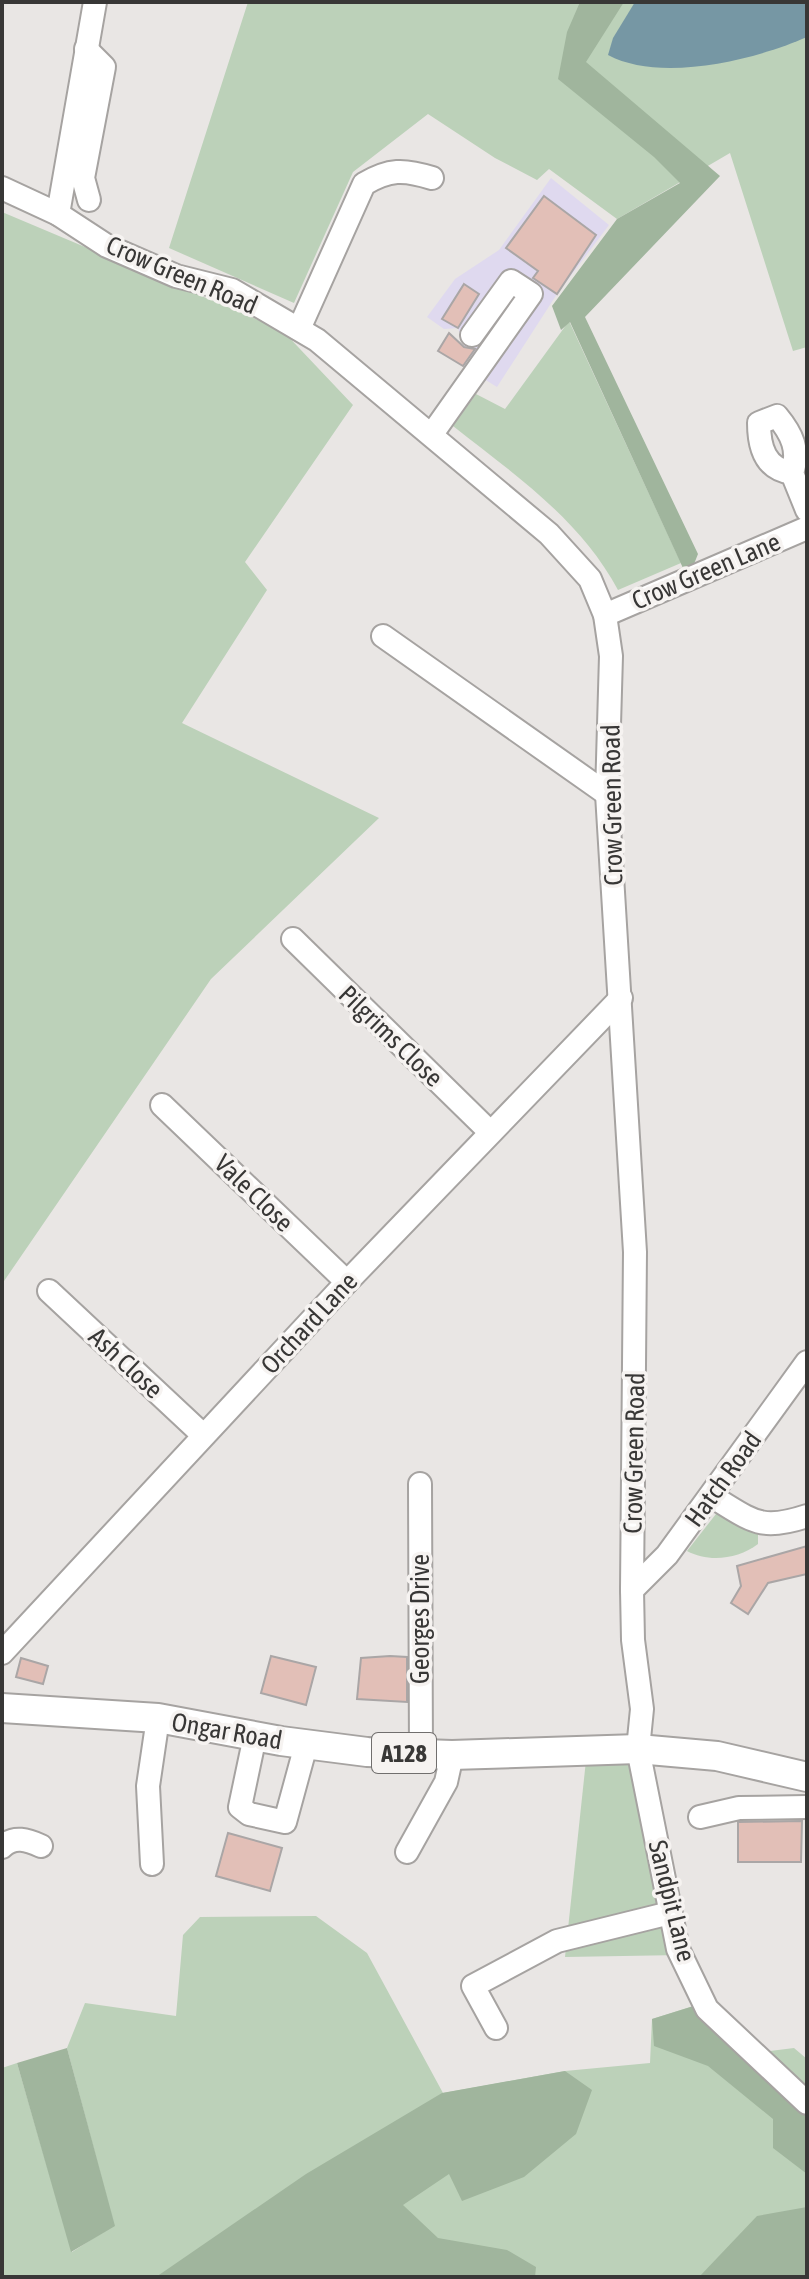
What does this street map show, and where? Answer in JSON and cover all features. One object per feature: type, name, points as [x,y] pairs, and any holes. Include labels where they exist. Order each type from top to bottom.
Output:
[{"type":"main road","name":"Ongar Road","points":[[2,1708],[158,1718],[306,1745],[421,1754],[638,1749],[717,1756],[807,1777]]},
{"type":"street","points":[[58,214],[95,2]]},
{"type":"street","points":[[86,49],[104,67],[83,178],[89,200]]},
{"type":"street","points":[[299,329],[364,184],[381,173],[405,169],[432,178]]},
{"type":"street","name":"Crow Green Road","points":[[2,188],[58,214],[107,246],[176,276],[232,290],[317,340],[549,534],[590,579],[605,615],[611,656],[607,794],[635,1252],[632,1590],[633,1640],[642,1709],[638,1749]]},
{"type":"street","points":[[432,434],[531,294],[511,281],[472,335]]},
{"type":"street","points":[[792,473],[807,510]]},
{"type":"street","name":"Crow Green Lane","points":[[605,615],[807,528]]},
{"type":"street","points":[[383,636],[607,794]]},
{"type":"street","name":"Pilgrims Close","points":[[293,939],[490,1132]]},
{"type":"street","name":"Orchard Lane","points":[[2,1653],[347,1282],[621,998]]},
{"type":"street","name":"Vale Close","points":[[162,1105],[347,1282]]},
{"type":"street","name":"Ash Close","points":[[49,1291],[203,1435]]},
{"type":"street","name":"Hatch Road","points":[[632,1590],[650,1576],[807,1362]]},
{"type":"street","name":"Georges Drive","points":[[420,1484],[421,1754]]},
{"type":"street","points":[[711,1496],[762,1525],[782,1524],[807,1516]]},
{"type":"street","points":[[152,1864],[148,1786],[158,1718]]},
{"type":"street","points":[[255,1736],[240,1807],[249,1814],[285,1822],[306,1745]]},
{"type":"street","name":"Sandpit Lane","points":[[638,1749],[678,1949],[707,2009],[807,2103]]},
{"type":"street","points":[[407,1852],[446,1782],[452,1755]]},
{"type":"street","points":[[700,1817],[739,1808],[807,1807]]},
{"type":"street","points":[[2,1847],[7,1842],[25,1839],[41,1846]]},
{"type":"street","points":[[496,2028],[473,1986],[557,1941],[670,1913]]},
{"type":"shaded area","points":[[551,178],[609,225],[557,294],[497,387],[479,376],[486,366],[467,354],[458,328],[444,329],[427,317],[455,279],[499,250]]},
{"type":"green space","points":[[248,2],[807,2],[807,347],[793,351],[730,153],[617,219],[549,169],[537,180],[495,158],[428,114],[353,172],[294,303],[169,248]]},
{"type":"green space","points":[[580,2],[624,2],[586,62],[720,176],[585,317],[698,554],[688,579],[570,322],[561,330],[552,306],[617,219],[680,183],[654,157],[558,79],[567,32]]},
{"type":"green space","points":[[2,212],[282,330],[353,405],[245,562],[267,590],[182,723],[379,818],[211,979],[2,1284]]},
{"type":"green space","points":[[569,321],[681,563],[618,590],[585,541],[565,520],[453,426],[476,394],[505,409]]},
{"type":"green space","points":[[716,1514],[730,1514],[758,1529],[758,1544],[742,1553],[723,1558],[705,1557],[687,1551]]},
{"type":"green space","points":[[638,1749],[681,1955],[565,1957],[587,1751]]},
{"type":"green space","points":[[316,1916],[367,1953],[443,2093],[565,2071],[650,2063],[652,2019],[700,2004],[754,2053],[794,2048],[807,2059],[807,2277],[2,2277],[2,2068],[17,2063],[72,2252],[114,2225],[67,2048],[85,2003],[176,2016],[183,1935],[200,1917]]},
{"type":"green space","points":[[700,2004],[807,2104],[807,2174],[773,2148],[773,2119],[708,2066],[654,2046],[652,2019]]},
{"type":"green space","points":[[67,2048],[115,2226],[71,2252],[17,2063]]},
{"type":"green space","points":[[565,2071],[592,2090],[576,2134],[524,2177],[462,2201],[449,2174],[403,2205],[438,2238],[507,2250],[536,2267],[535,2277],[156,2277],[306,2174],[442,2093]]},
{"type":"green space","points":[[807,2207],[807,2277],[699,2277],[757,2216]]},
{"type":"water","points":[[635,2],[807,2],[807,37],[786,46],[708,65],[680,68],[629,63],[608,55],[613,38]]},
{"type":"building","points":[[544,196],[596,235],[557,294],[533,278],[538,271],[506,248]]},
{"type":"building","points":[[464,284],[479,294],[458,328],[442,319]]},
{"type":"building","points":[[449,333],[464,347],[475,349],[463,366],[438,351]]},
{"type":"building","points":[[807,1546],[807,1574],[768,1583],[748,1614],[731,1603],[741,1586],[737,1566]]},
{"type":"building","points":[[271,1656],[316,1667],[306,1705],[261,1693]]},
{"type":"building","points":[[407,1657],[407,1702],[357,1699],[361,1658]]},
{"type":"building","points":[[21,1658],[48,1666],[43,1684],[16,1677]]},
{"type":"building","points":[[802,1821],[801,1862],[738,1862],[738,1822]]},
{"type":"building","points":[[228,1833],[282,1848],[270,1891],[216,1876]]}]
